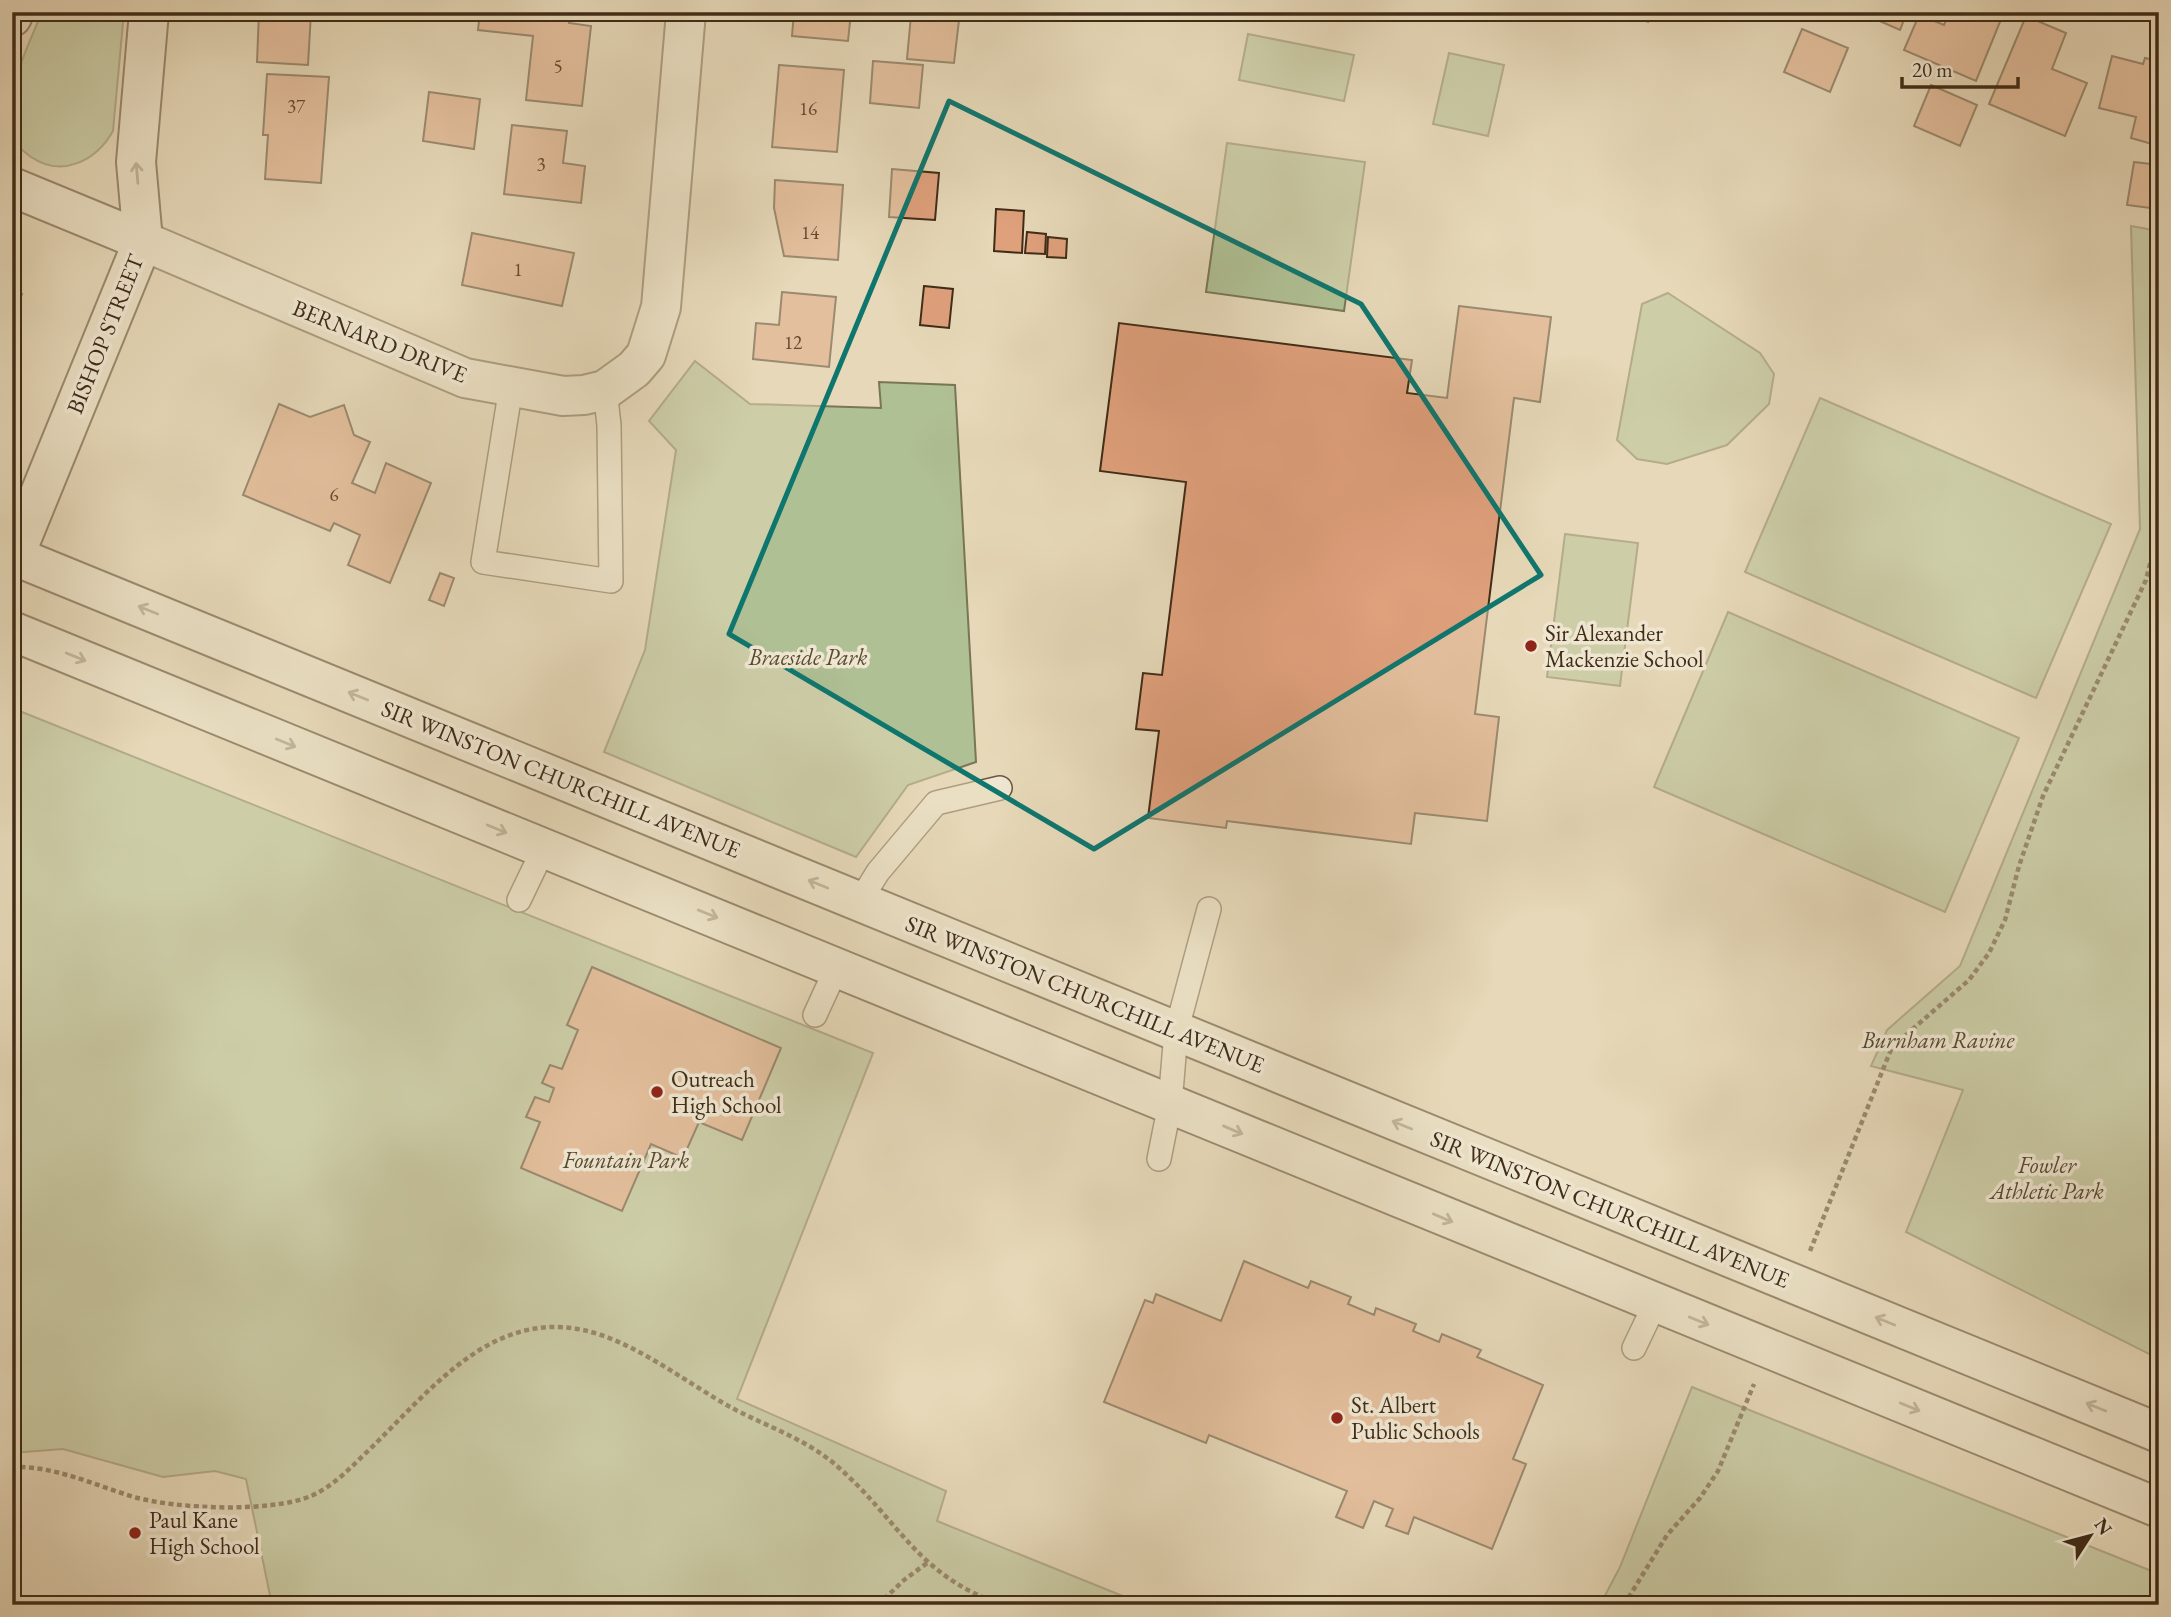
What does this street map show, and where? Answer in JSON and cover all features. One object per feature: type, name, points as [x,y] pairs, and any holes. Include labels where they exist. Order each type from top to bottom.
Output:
[{"type":"main road","name":"BISHOP STREET","points":[[13,558],[143,241],[136,162],[149,12]]},
{"type":"main road","name":"BERNARD DRIVE","points":[[12,187],[465,378],[563,396],[605,390],[635,369],[646,355],[662,307],[686,12]]},
{"type":"main road","name":"SIR WINSTON CHURCHILL AVENUE","points":[[13,558],[860,901],[2159,1433]]},
{"type":"main road","points":[[12,631],[2159,1508]]},
{"type":"lane","points":[[511,387],[483,562],[611,581],[609,425],[605,390]]},
{"type":"lane","points":[[860,901],[878,872],[936,803],[1000,788]]},
{"type":"lane","points":[[519,900],[544,848]]},
{"type":"lane","points":[[1159,1159],[1170,1104],[1175,1032],[1209,909]]},
{"type":"lane","points":[[815,1015],[836,967]]},
{"type":"lane","points":[[1634,1348],[1655,1304]]},
{"type":"path","points":[[1808,1254],[1892,1047],[1969,980],[1989,953],[2005,920],[2018,866],[2043,796],[2146,580],[2159,528]]},
{"type":"path","points":[[12,1467],[61,1473],[157,1502],[247,1507],[289,1504],[314,1494],[338,1479],[475,1351],[521,1331],[576,1329],[624,1345],[732,1407],[807,1444],[849,1478],[927,1563],[958,1586],[1002,1605]]},
{"type":"path","points":[[1625,1605],[1667,1535],[1700,1498],[1718,1471],[1754,1383]]},
{"type":"path","points":[[878,1605],[927,1563]]},
{"type":"highlighted area","points":[[949,101],[1361,304],[1541,575],[1094,849],[729,634]]},
{"type":"green space","points":[[42,12],[124,12],[113,131],[106,142],[88,158],[66,166],[43,163],[31,157],[18,146],[12,135],[15,87],[26,50]]},
{"type":"green space","points":[[1248,34],[1354,55],[1344,101],[1239,80]]},
{"type":"green space","points":[[1449,53],[1504,65],[1488,136],[1433,124]]},
{"type":"green space","points":[[1227,143],[1365,162],[1344,311],[1206,292]]},
{"type":"green space","name":"Fowler Athletic Park","points":[[2131,226],[2159,231],[2159,1359],[1906,1232],[1963,1090],[1871,1066],[1887,1030],[1960,966],[2140,529]]},
{"type":"green space","points":[[1668,293],[1760,353],[1774,374],[1769,404],[1727,445],[1667,464],[1637,459],[1617,440],[1642,304]]},
{"type":"green space","name":"Braeside Park","points":[[695,361],[750,404],[881,408],[879,382],[955,385],[976,762],[908,785],[856,857],[604,752],[645,650],[676,450],[649,421]]},
{"type":"green space","points":[[1820,398],[2111,524],[2036,698],[1745,572]]},
{"type":"green space","points":[[1565,534],[1638,543],[1620,686],[1547,677]]},
{"type":"green space","points":[[1728,612],[2019,738],[1945,912],[1654,787]]},
{"type":"green space","name":"Fountain Park","points":[[12,708],[873,1053],[737,1399],[946,1491],[937,1521],[1145,1605],[272,1605],[246,1479],[215,1471],[163,1477],[63,1449],[12,1453]]},
{"type":"green space","points":[[1692,1387],[2159,1574],[2159,1605],[1600,1605],[1620,1567]]},
{"type":"building","points":[[259,12],[311,13],[308,65],[257,62]]},
{"type":"building","points":[[327,12],[375,12],[375,16]]},
{"type":"building","points":[[480,12],[570,12],[569,23],[591,26],[582,106],[526,100],[533,36],[478,30]]},
{"type":"building","points":[[794,12],[851,12],[848,41],[792,36]]},
{"type":"building","points":[[1626,12],[1652,12],[1648,22]]},
{"type":"building","points":[[1859,12],[1907,12],[1900,30]]},
{"type":"building","points":[[1949,12],[2004,12],[1976,81],[1904,50],[1919,15],[1944,25]]},
{"type":"building","points":[[911,15],[959,20],[954,63],[907,59]]},
{"type":"building","points":[[2026,16],[2066,33],[2052,69],[2087,83],[2065,136],[1989,104]]},
{"type":"building","points":[[1802,29],[1848,48],[1830,92],[1784,72]]},
{"type":"building","points":[[2112,56],[2143,64],[2145,58],[2159,61],[2159,146],[2131,138],[2136,117],[2099,108]]},
{"type":"building","points":[[873,61],[923,65],[919,108],[870,103]]},
{"type":"building","points":[[779,65],[844,70],[837,152],[772,147]]},
{"type":"building","points":[[267,74],[329,77],[321,183],[265,179],[268,135],[263,135]]},
{"type":"building","points":[[1931,85],[1977,105],[1960,146],[1914,126]]},
{"type":"building","points":[[429,92],[480,99],[474,149],[423,141]]},
{"type":"building","points":[[512,125],[567,131],[563,163],[585,166],[581,203],[504,194]]},
{"type":"building","points":[[2134,162],[2159,165],[2159,209],[2127,205]]},
{"type":"building","points":[[892,169],[939,173],[935,220],[889,217]]},
{"type":"building","points":[[775,180],[843,185],[838,260],[784,256],[774,208]]},
{"type":"building","points":[[996,209],[1024,211],[1022,253],[994,251]]},
{"type":"building","points":[[1027,232],[1046,234],[1045,254],[1025,253]]},
{"type":"building","points":[[472,233],[574,253],[562,306],[462,285]]},
{"type":"building","points":[[1048,237],[1067,239],[1066,258],[1047,257]]},
{"type":"building","points":[[924,286],[953,289],[949,328],[920,325]]},
{"type":"building","points":[[12,290],[22,294],[12,317]]},
{"type":"building","points":[[782,292],[836,297],[829,367],[753,359],[756,323],[779,325]]},
{"type":"building","points":[[1459,306],[1551,317],[1540,402],[1514,398],[1475,714],[1499,717],[1487,821],[1415,813],[1411,844],[1227,821],[1226,828],[1148,818],[1159,731],[1136,729],[1143,673],[1162,675],[1186,482],[1100,471],[1119,323],[1412,360],[1407,393],[1447,398]]},
{"type":"building","points":[[279,404],[310,417],[344,405],[354,435],[370,442],[352,483],[375,493],[386,463],[431,483],[390,583],[348,565],[360,535],[334,523],[330,531],[243,495]]},
{"type":"building","points":[[440,573],[454,578],[444,606],[429,600]]},
{"type":"building","name":"Outreach High School","points":[[592,967],[781,1048],[742,1140],[699,1122],[683,1158],[651,1144],[622,1211],[521,1168],[540,1122],[526,1117],[535,1097],[549,1102],[554,1088],[542,1083],[550,1065],[562,1069],[578,1030],[567,1025]]},
{"type":"building","name":"St. Albert Public Schools","points":[[1244,1261],[1308,1288],[1311,1281],[1351,1297],[1348,1304],[1374,1315],[1376,1308],[1416,1324],[1413,1331],[1439,1342],[1442,1334],[1481,1350],[1477,1357],[1543,1385],[1513,1459],[1526,1464],[1492,1549],[1414,1517],[1408,1534],[1386,1526],[1393,1509],[1374,1501],[1363,1528],[1336,1517],[1347,1491],[1209,1435],[1206,1443],[1104,1402],[1145,1300],[1153,1303],[1156,1294],[1221,1321]]},
{"type":"place","name":"Sir Alexander Mackenzie School","points":[[1531,646]]},
{"type":"place","name":"Outreach High School","points":[[657,1092]]},
{"type":"place","name":"St. Albert Public Schools","points":[[1337,1418]]},
{"type":"place","name":"Paul Kane High School","points":[[135,1533]]},
{"type":"park label","name":"Burnham Ravine","points":[[1938,1040]]}]
